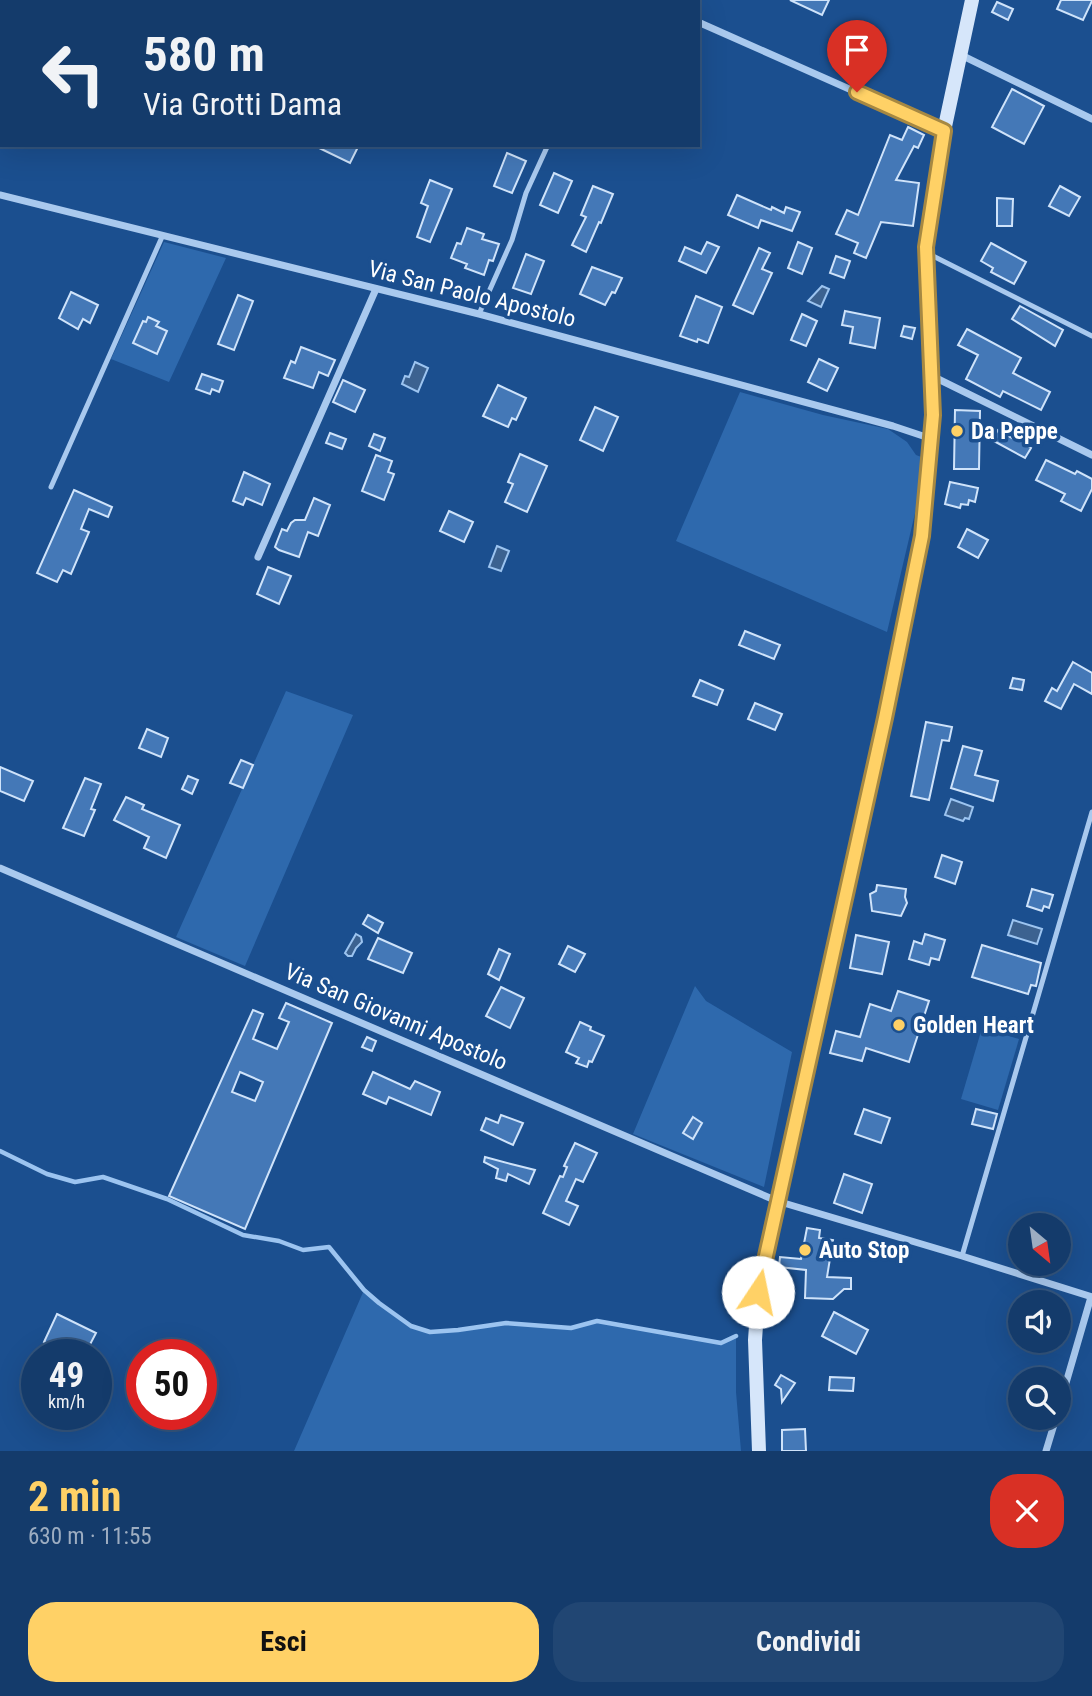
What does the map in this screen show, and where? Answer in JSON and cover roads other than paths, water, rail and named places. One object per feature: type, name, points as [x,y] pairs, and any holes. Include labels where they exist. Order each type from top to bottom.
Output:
[{"type":"main road","points":[[759,1451],[756,1308],[922,536],[932,439],[926,252],[944,131],[972,0]]},
{"type":"street","points":[[700,23],[944,131]]},
{"type":"street","points":[[961,55],[1092,119]]},
{"type":"street","name":"Via San Paolo Apostolo","points":[[0,195],[479,314],[893,426],[932,439]]},
{"type":"street","points":[[258,556],[376,289]]},
{"type":"street","points":[[932,376],[1092,455]]},
{"type":"street","name":"Via San Giovanni Apostolo","points":[[0,868],[777,1201],[1091,1297]]},
{"type":"street","points":[[1071,1367],[1091,1297]]},
{"type":"street","points":[[1046,1451],[1052,1430]]},
{"type":"lane","points":[[479,314],[512,240],[526,193],[547,147]]},
{"type":"lane","points":[[51,487],[162,237]]},
{"type":"lane","points":[[926,252],[1092,337]]},
{"type":"lane","points":[[962,1256],[1092,812]]},
{"type":"waterway","points":[[0,1151],[47,1174],[75,1182],[103,1177],[167,1199],[243,1235],[279,1241],[303,1250],[329,1247],[364,1290],[379,1303],[411,1326],[430,1332],[506,1323],[571,1328],[597,1321],[721,1343],[736,1336]]},
{"type":"place","name":"Da Peppe","points":[[957,431]]},
{"type":"place","name":"Golden Heart","points":[[899,1025]]},
{"type":"place","name":"Auto Stop","points":[[805,1250]]}]
